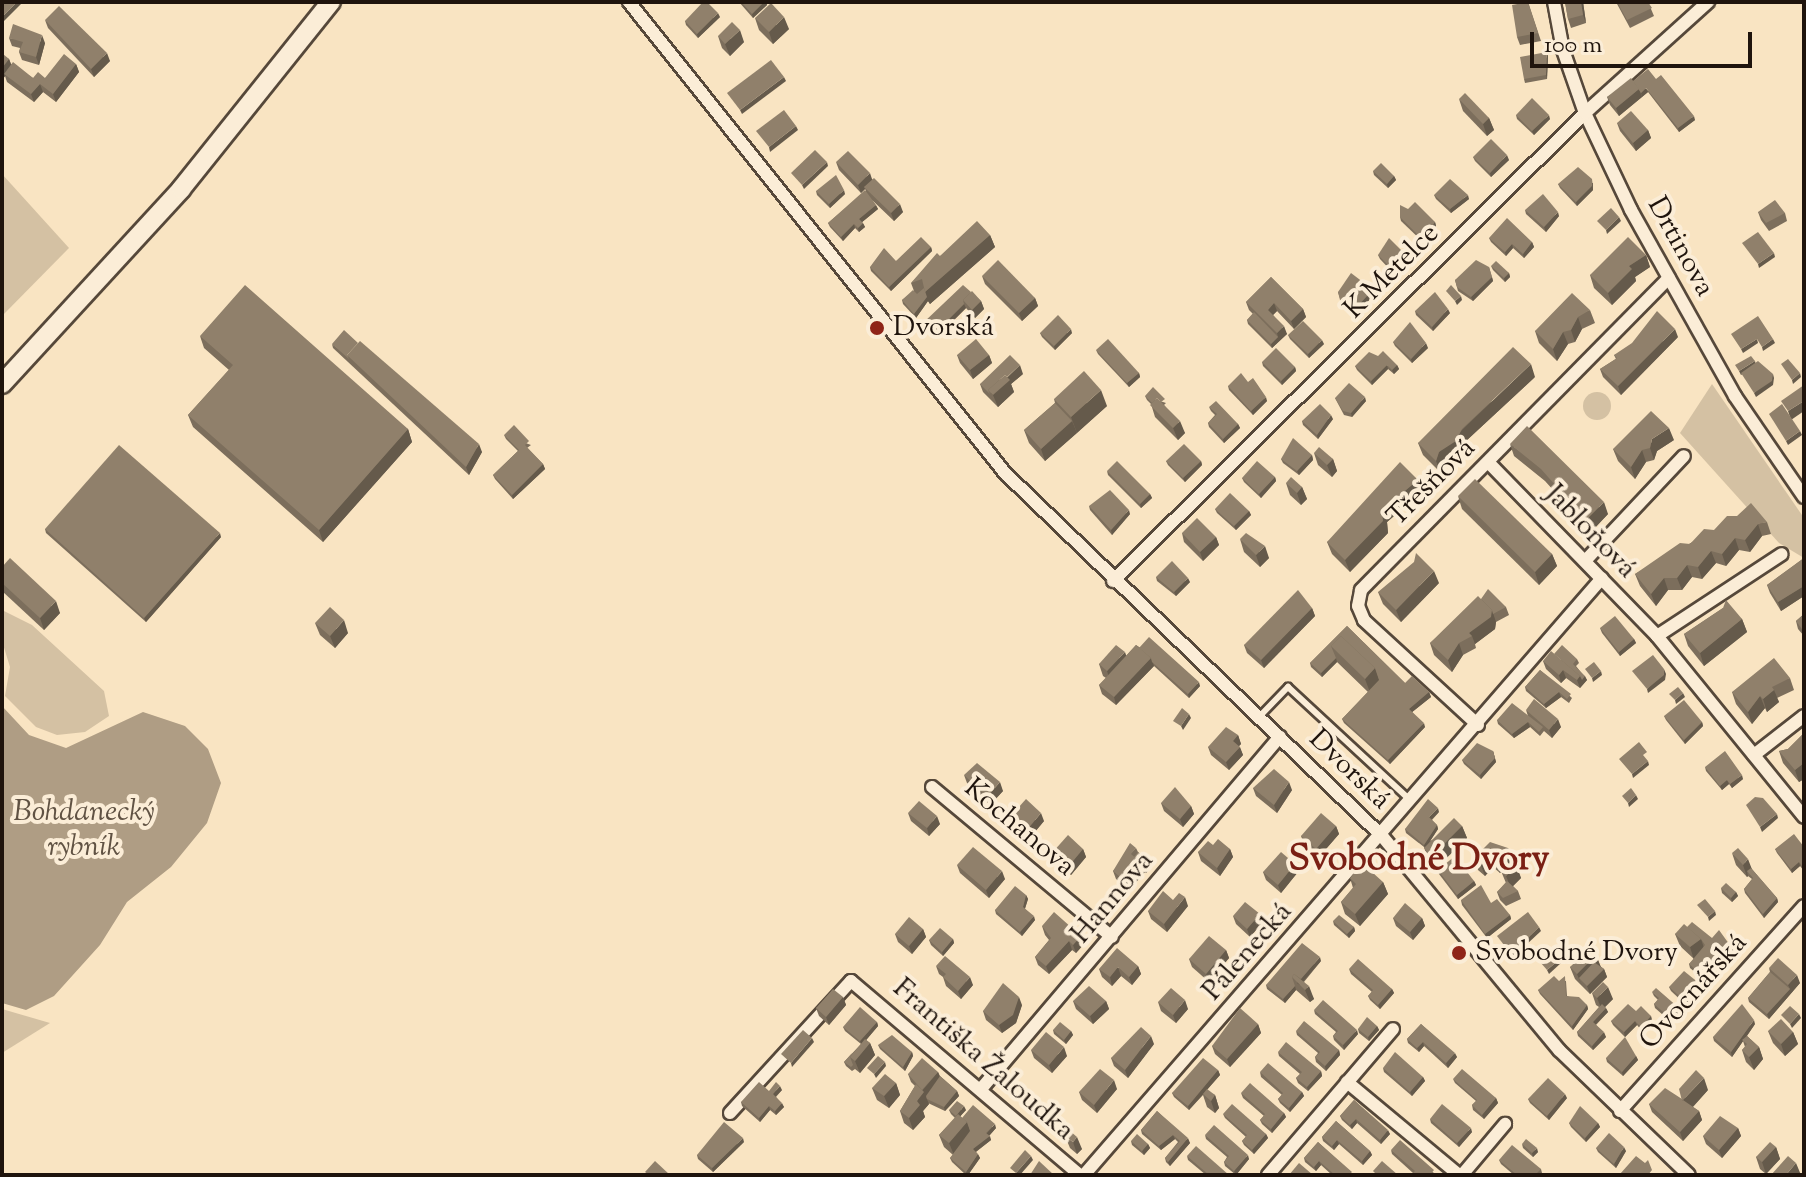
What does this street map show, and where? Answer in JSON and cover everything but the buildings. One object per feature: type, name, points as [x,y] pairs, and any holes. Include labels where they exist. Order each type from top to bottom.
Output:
[{"type":"main road","points":[[2,384],[114,265],[249,107],[331,2]]},
{"type":"street","name":"Dvorská","points":[[629,2],[966,429],[1113,581],[1382,836],[1523,1010],[1620,1111],[1689,1175]]},
{"type":"street","name":"Drtinova","points":[[1554,2],[1563,50],[1585,113],[1669,278],[1735,396],[1804,497]]},
{"type":"street","name":"K Metelce","points":[[1113,581],[1585,113],[1708,2]]},
{"type":"street","name":"Třešňová","points":[[1478,725],[1364,620],[1357,598],[1669,278]]},
{"type":"street","points":[[1585,561],[1684,456]]},
{"type":"street","name":"Jabloňová","points":[[1488,462],[1657,636],[1804,817]]},
{"type":"street","points":[[1657,636],[1782,554]]},
{"type":"street","name":"Pálenecká","points":[[1082,1175],[1382,836],[1602,578]]},
{"type":"street","points":[[1754,755],[1804,716]]},
{"type":"street","name":"Hannova","points":[[981,1089],[1280,737]]},
{"type":"street","name":"Kochanova","points":[[932,787],[1112,937]]},
{"type":"street","name":"Ovocnářská","points":[[1620,1111],[1804,906]]},
{"type":"street","name":"Františka Žaloudka","points":[[730,1113],[846,982],[854,982],[1082,1175]]},
{"type":"street","points":[[1268,1175],[1393,1029]]},
{"type":"street","points":[[1347,1082],[1460,1175],[1505,1124]]},
{"type":"lane","points":[[1259,717],[1288,687],[1410,800]]},
{"type":"shaded area","points":[[2,174],[69,248],[2,316]]},
{"type":"shaded area","points":[[1712,384],[1804,518],[1804,558],[1779,543],[1680,433]]},
{"type":"shaded area","points":[[1597,392],[1607,396],[1611,406],[1607,416],[1597,420],[1587,416],[1583,406],[1587,396]]},
{"type":"shaded area","points":[[2,610],[32,625],[104,691],[109,716],[85,732],[57,735],[36,727],[5,696],[10,667],[2,641]]},
{"type":"shaded area","points":[[2,1009],[50,1023],[2,1053]]},
{"type":"water","name":"Bohdanecký rybník","points":[[2,706],[29,735],[66,748],[143,712],[185,726],[208,749],[221,783],[207,823],[171,867],[127,902],[100,945],[54,996],[26,1010],[2,1003]]},
{"type":"place","name":"Dvorská","points":[[877,328]]},
{"type":"place","name":"Svobodné Dvory","points":[[1459,953]]},
{"type":"district","name":"Svobodné Dvory","points":[[1419,861]]}]
